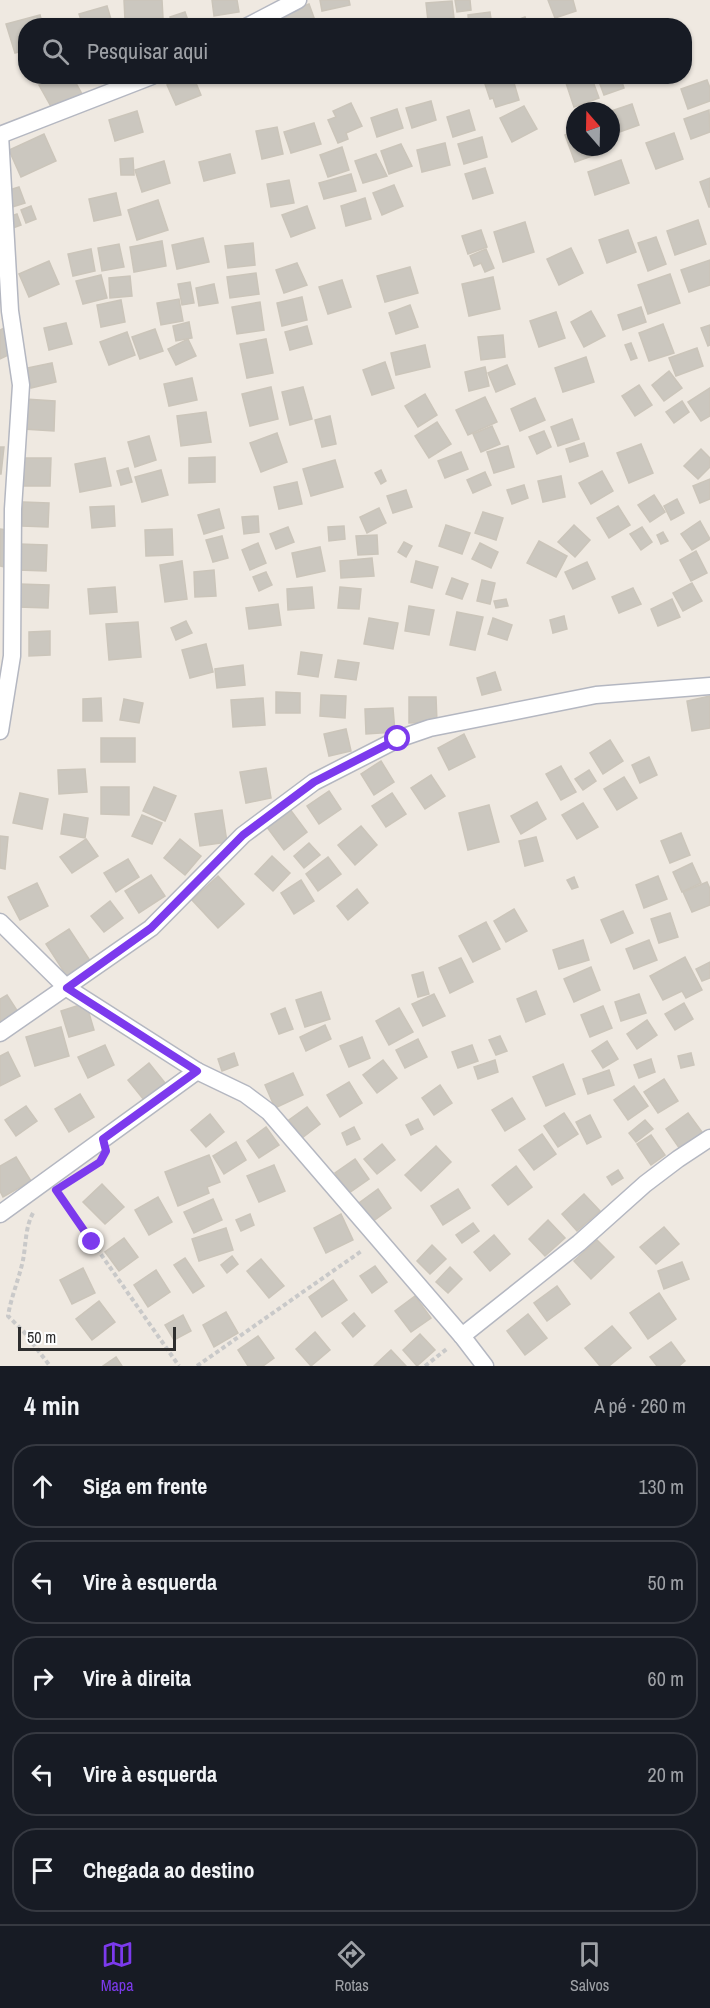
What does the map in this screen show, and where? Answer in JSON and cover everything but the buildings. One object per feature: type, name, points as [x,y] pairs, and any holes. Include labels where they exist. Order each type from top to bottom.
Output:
[{"type":"street","points":[[263,18],[298,0]]},
{"type":"street","points":[[0,731],[12,656],[13,509],[21,385],[10,311],[0,135],[131,84]]},
{"type":"street","points":[[0,1033],[151,928],[243,835],[314,782],[398,739],[430,728],[596,695],[710,686]]},
{"type":"street","points":[[0,922],[67,988],[197,1071],[245,1094],[268,1112],[462,1336],[485,1366]]},
{"type":"street","points":[[0,1214],[197,1071]]},
{"type":"street","points":[[462,1336],[579,1243],[645,1184],[710,1138]]},
{"type":"path","points":[[50,1193],[62,1187]]},
{"type":"path","points":[[56,1190],[179,1366]]},
{"type":"path","points":[[35,1210],[26,1234],[23,1262],[8,1316],[24,1332],[50,1366]]},
{"type":"path","points":[[197,1366],[378,1240]]},
{"type":"path","points":[[425,1366],[462,1336]]},
{"type":"route","points":[[92,1242],[56,1190],[100,1162],[106,1151],[103,1139],[197,1071],[67,988],[151,928],[243,835],[314,782],[398,739]]}]
